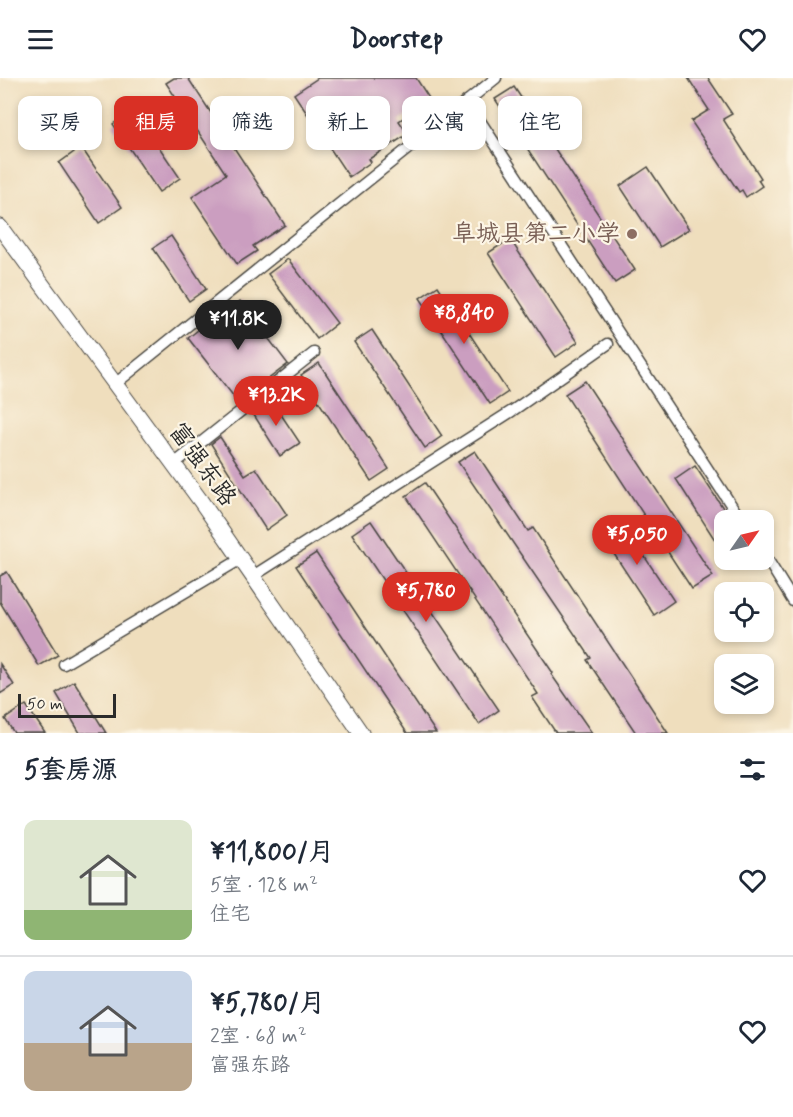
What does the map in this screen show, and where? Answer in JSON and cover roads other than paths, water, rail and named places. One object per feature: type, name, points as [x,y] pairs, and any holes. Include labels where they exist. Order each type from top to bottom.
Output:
[{"type":"street","points":[[473,96],[496,78]]},
{"type":"street","points":[[486,130],[734,510]]},
{"type":"street","points":[[115,384],[406,150]]},
{"type":"street","name":"富强东路","points":[[0,227],[174,464],[361,733]]},
{"type":"street","points":[[253,576],[512,411],[608,344]]},
{"type":"street","points":[[174,464],[314,353]]},
{"type":"street","points":[[64,664],[241,559]]},
{"type":"street","points":[[774,570],[793,601]]},
{"type":"place","name":"阜城县第二小学","points":[[632,234]]}]
